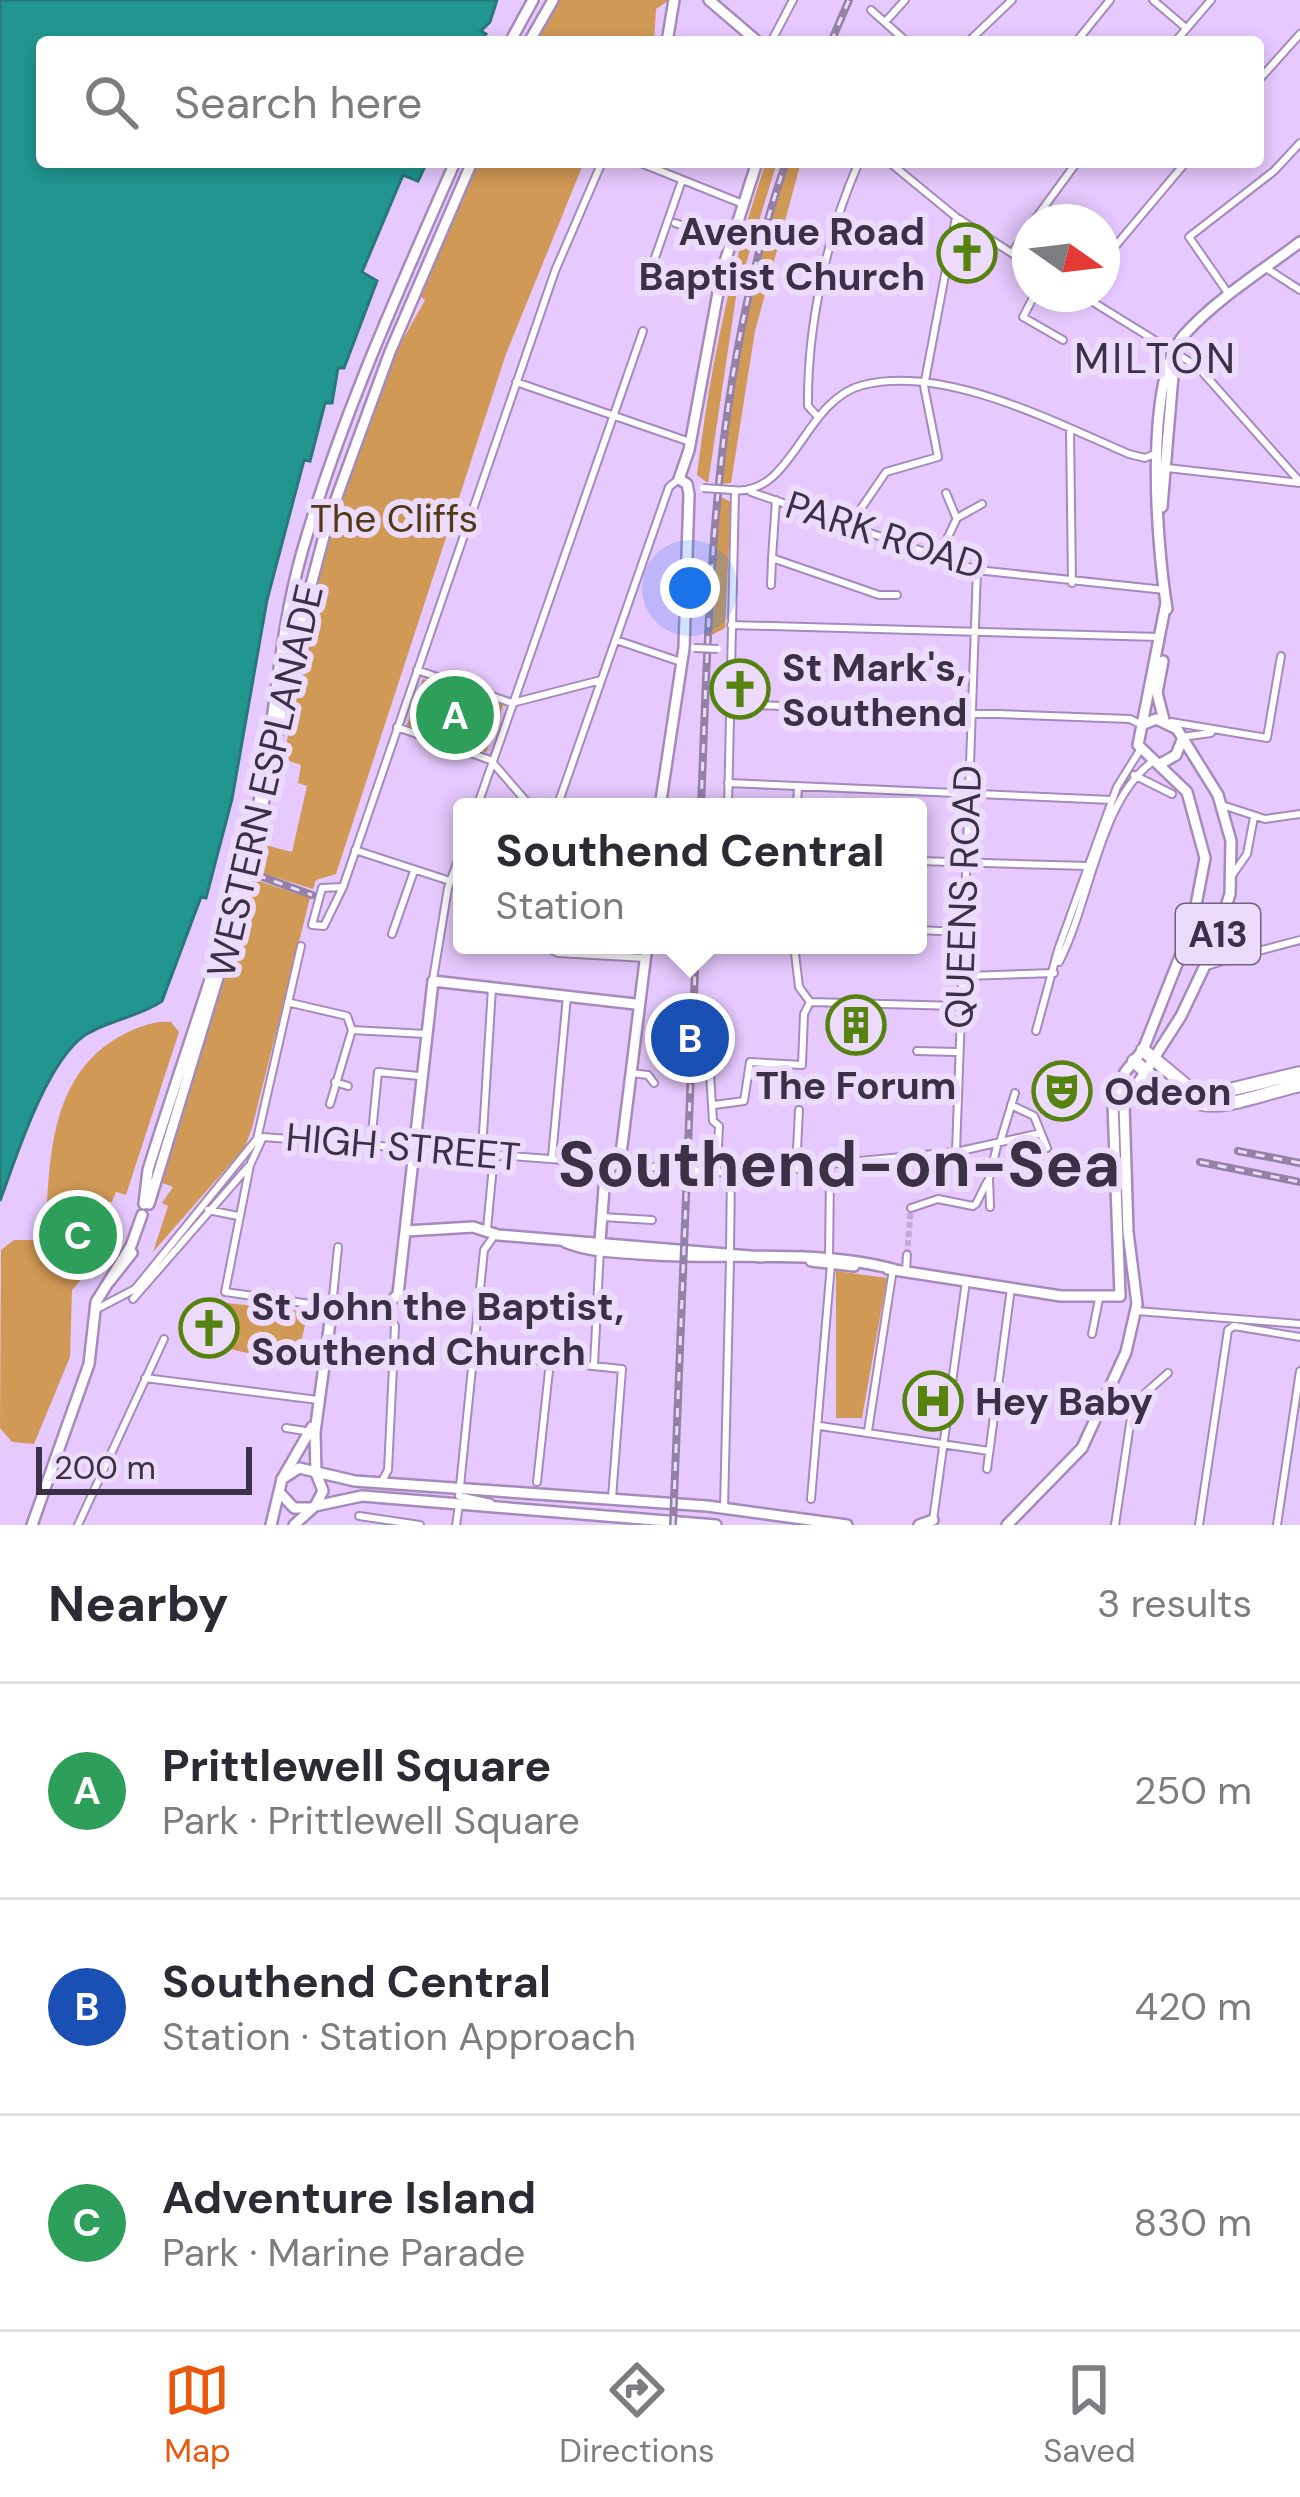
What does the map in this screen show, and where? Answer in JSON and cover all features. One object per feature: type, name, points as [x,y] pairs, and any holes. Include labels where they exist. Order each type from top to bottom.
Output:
[{"type":"highway","points":[[1138,1055],[1198,1107],[1300,1085]]},
{"type":"highway","points":[[1150,1066],[1200,1097],[1300,1073]]},
{"type":"street","points":[[513,36],[533,0]]},
{"type":"street","points":[[532,36],[553,0]]},
{"type":"street","points":[[667,36],[667,14],[674,0]]},
{"type":"street","points":[[709,0],[721,5],[752,36]]},
{"type":"street","points":[[774,36],[793,0]]},
{"type":"street","points":[[886,21],[905,0]]},
{"type":"street","points":[[1081,36],[1110,0]]},
{"type":"street","points":[[1153,0],[1186,28]]},
{"type":"street","points":[[1180,36],[1210,0]]},
{"type":"street","points":[[974,36],[1008,2]]},
{"type":"street","points":[[871,10],[901,36]]},
{"type":"street","points":[[1264,74],[1300,34]]},
{"type":"street","points":[[1230,296],[1189,237],[1274,171],[1300,143]]},
{"type":"street","name":"WESTERN ESPLANADE","points":[[145,1210],[146,1174],[255,819],[288,606],[314,511],[343,423],[452,168]]},
{"type":"street","name":"WESTERN ESPLANADE","points":[[101,1290],[130,1257],[249,876],[292,656],[328,521],[390,352],[469,168]]},
{"type":"street","points":[[343,886],[322,888],[312,926],[324,926],[330,919],[343,886],[579,205],[599,168]]},
{"type":"street","points":[[650,168],[742,204]]},
{"type":"street","points":[[560,798],[668,487],[679,479],[730,242],[755,168]]},
{"type":"street","points":[[771,585],[777,475],[798,438],[808,406],[807,360],[847,189],[857,168]]},
{"type":"street","points":[[897,168],[956,217],[1012,253]]},
{"type":"street","points":[[1045,204],[1072,168]]},
{"type":"street","points":[[1120,241],[1181,168]]},
{"type":"street","points":[[649,275],[681,183]]},
{"type":"street","points":[[850,526],[886,472],[938,457],[924,386],[956,217]]},
{"type":"street","points":[[675,224],[730,242]]},
{"type":"street","points":[[1161,518],[1155,495],[1157,453],[1165,369],[1174,351],[1183,336],[1300,242]]},
{"type":"street","points":[[1266,268],[1300,290]]},
{"type":"street","points":[[1026,312],[1023,317],[1064,340]]},
{"type":"street","points":[[1110,312],[1198,367],[1300,483]]},
{"type":"street","points":[[480,798],[643,331]]},
{"type":"street","points":[[1174,351],[1161,518],[1168,628],[1157,693],[1181,739]]},
{"type":"street","points":[[516,382],[690,442]]},
{"type":"street","points":[[798,438],[861,385],[924,386],[976,390],[1130,454],[1145,458],[1157,453]]},
{"type":"street","points":[[808,406],[818,417]]},
{"type":"street","points":[[1070,429],[1072,583]]},
{"type":"street","points":[[1164,471],[1186,466],[1300,483]]},
{"type":"street","points":[[688,488],[749,491],[777,475]]},
{"type":"street","points":[[661,798],[689,648],[688,488],[679,479]]},
{"type":"street","points":[[728,798],[734,491]]},
{"type":"street","name":"PARK ROAD","points":[[749,491],[977,570],[1166,590]]},
{"type":"street","points":[[946,493],[957,518]]},
{"type":"street","points":[[938,558],[957,518],[982,504]]},
{"type":"street","points":[[772,558],[879,595],[897,596]]},
{"type":"street","name":"QUEENS ROAD","points":[[956,1152],[958,1006],[965,976],[960,932],[977,570]]},
{"type":"street","points":[[1054,972],[1096,869],[1112,800],[1140,750],[1166,603]]},
{"type":"street","points":[[731,626],[1162,637]]},
{"type":"street","points":[[616,640],[683,662]]},
{"type":"street","points":[[689,648],[728,650]]},
{"type":"street","points":[[729,704],[1130,719],[1143,726],[1168,721],[1267,738],[1281,656]]},
{"type":"street","points":[[417,670],[517,698],[583,688],[603,679]]},
{"type":"street","points":[[583,688],[593,706]]},
{"type":"street","points":[[397,727],[493,762],[523,798]]},
{"type":"street","points":[[1181,739],[1220,733]]},
{"type":"street","points":[[1036,1031],[1088,866],[1134,775],[1176,755],[1181,739]]},
{"type":"street","name":"A13","points":[[1007,1525],[1069,1465],[1088,1439],[1091,1423],[1120,1366],[1136,1311],[1122,1120],[1128,1094],[1150,1066],[1204,968],[1233,874],[1222,805],[1181,739]]},
{"type":"street","points":[[1140,750],[1157,762]]},
{"type":"street","name":"A13","points":[[1099,1299],[1120,1296],[1112,1118],[1117,1089],[1138,1055],[1192,926],[1204,873],[1196,812],[1157,762]]},
{"type":"street","points":[[1134,775],[1172,794]]},
{"type":"street","points":[[728,784],[1112,800]]},
{"type":"street","points":[[797,798],[798,788]]},
{"type":"street","points":[[1222,805],[1254,817],[1300,814]]},
{"type":"street","points":[[1233,874],[1247,854],[1254,817]]},
{"type":"street","points":[[355,850],[414,872],[453,879]]},
{"type":"street","points":[[927,861],[1088,866]]},
{"type":"street","points":[[392,934],[414,872]]},
{"type":"street","points":[[382,1310],[396,1301],[419,1076],[453,872]]},
{"type":"street","points":[[927,930],[960,932]]},
{"type":"street","points":[[1217,937],[1218,950],[1232,958]]},
{"type":"street","points":[[1204,968],[1300,940]]},
{"type":"street","points":[[302,946],[223,1285],[226,1294],[382,1310],[393,1316],[388,1470],[379,1483]]},
{"type":"street","points":[[576,954],[646,958]]},
{"type":"street","points":[[619,1164],[635,1004],[646,954]]},
{"type":"street","points":[[795,954],[799,987],[810,1002]]},
{"type":"street","points":[[965,976],[1054,972]]},
{"type":"street","points":[[433,981],[635,1004]]},
{"type":"street","points":[[482,1150],[492,988]]},
{"type":"street","points":[[552,1157],[567,996]]},
{"type":"street","points":[[810,1002],[958,1006]]},
{"type":"street","points":[[714,1106],[744,1101],[750,1062],[802,1065],[804,1014],[810,1002]]},
{"type":"street","points":[[290,1003],[347,1016],[352,1030],[331,1104]]},
{"type":"street","points":[[352,1030],[426,1034]]},
{"type":"street","points":[[917,1051],[957,1052]]},
{"type":"street","points":[[710,1057],[713,1121],[719,1126],[717,1172]]},
{"type":"street","points":[[371,1143],[378,1072],[419,1076]]},
{"type":"street","points":[[631,1073],[648,1075],[654,1083]]},
{"type":"street","points":[[335,1082],[348,1086]]},
{"type":"street","points":[[910,1208],[938,1199],[974,1204],[989,1179],[1015,1093]]},
{"type":"street","points":[[1011,1105],[1032,1114],[1047,1148]]},
{"type":"street","points":[[796,1169],[799,1110]]},
{"type":"street","name":"HIGH STREET","points":[[261,1136],[731,1173],[830,1169],[956,1152],[1041,1133]]},
{"type":"street","points":[[95,1310],[136,1288],[261,1136]]},
{"type":"street","points":[[594,1365],[605,1175],[626,1154]]},
{"type":"street","points":[[494,1155],[491,1235],[459,1496],[506,1507]]},
{"type":"street","points":[[133,1299],[205,1211],[250,1165]]},
{"type":"street","points":[[812,1499],[830,1261],[830,1169]]},
{"type":"street","points":[[724,1509],[731,1173]]},
{"type":"street","points":[[989,1179],[990,1207]]},
{"type":"street","points":[[32,1525],[89,1364],[101,1290],[131,1246],[145,1210]]},
{"type":"street","points":[[205,1211],[238,1216]]},
{"type":"street","points":[[602,1217],[652,1220]]},
{"type":"street","points":[[406,1231],[830,1261],[1099,1299],[1092,1334]]},
{"type":"street","points":[[294,1525],[322,1491],[313,1432],[338,1247]]},
{"type":"street","points":[[906,1271],[907,1255]]},
{"type":"street","points":[[868,1431],[893,1269]]},
{"type":"street","points":[[920,1525],[933,1520],[966,1281]]},
{"type":"street","points":[[987,1469],[1011,1288]]},
{"type":"street","points":[[1136,1311],[1300,1324]]},
{"type":"street","points":[[1199,1525],[1230,1326],[1300,1336]]},
{"type":"street","points":[[78,1525],[164,1339]]},
{"type":"street","points":[[477,1354],[622,1369],[609,1490],[614,1502]]},
{"type":"street","points":[[537,1482],[550,1361]]},
{"type":"street","points":[[1277,1525],[1300,1371]]},
{"type":"street","points":[[1115,1525],[1133,1404],[1168,1372]]},
{"type":"street","points":[[145,1378],[176,1388],[318,1400]]},
{"type":"street","points":[[1124,1397],[1133,1404]]},
{"type":"street","points":[[820,1426],[989,1450]]},
{"type":"street","points":[[286,1428],[313,1432]]},
{"type":"street","points":[[271,1525],[282,1479],[313,1432]]},
{"type":"street","points":[[282,1479],[298,1468],[379,1483],[724,1509],[847,1525]]},
{"type":"street","points":[[280,1492],[293,1508],[362,1496],[716,1525]]},
{"type":"street","points":[[456,1525],[459,1504]]},
{"type":"street","points":[[359,1516],[420,1525]]},
{"type":"green space","points":[[558,0],[668,1],[656,9],[654,36],[538,36]]},
{"type":"green space","name":"The Cliffs","points":[[475,168],[582,168],[506,354],[336,874],[316,880],[313,889],[258,872],[265,845],[292,852],[307,786],[298,783],[301,765],[284,759],[309,609],[333,520],[392,359],[425,300],[421,297]]},
{"type":"green space","points":[[764,168],[775,168],[736,297],[708,483],[697,475],[708,395],[742,240]]},
{"type":"green space","points":[[786,168],[799,168],[755,331],[731,483],[718,484],[741,322]]},
{"type":"green space","points":[[717,495],[731,502],[725,628],[710,636]]},
{"type":"green space","points":[[423,679],[503,705],[486,752],[407,725]]},
{"type":"green space","points":[[256,880],[310,898],[252,1128],[245,1147],[153,1252],[168,1206],[162,1203],[173,1187],[160,1182]]},
{"type":"green space","points":[[171,1022],[179,1032],[126,1195],[116,1192],[112,1202],[64,1202],[64,1212],[117,1220],[107,1242],[60,1239],[60,1244],[104,1251],[83,1269],[87,1273],[72,1290],[70,1357],[34,1444],[12,1442],[0,1428],[1,1250],[14,1240],[45,1240],[56,1129],[76,1078],[93,1056],[117,1038],[136,1028]]},
{"type":"green space","points":[[836,1271],[887,1278],[862,1418],[836,1418]]},
{"type":"green space","points":[[227,1303],[308,1312],[296,1364],[217,1346],[210,1351],[218,1338],[225,1339]]},
{"type":"shaded area","points":[[0,0],[497,0],[490,22],[481,31],[485,36],[36,36],[36,168],[424,168],[418,181],[403,175],[362,272],[377,281],[344,368],[338,368],[332,403],[325,403],[310,461],[304,460],[267,600],[232,799],[206,898],[201,897],[162,1001],[85,1035],[58,1066],[34,1112],[0,1201]]},
{"type":"tunnel","points":[[907,1255],[911,1208]]},
{"type":"railway","points":[[834,36],[849,0]]},
{"type":"railway","points":[[701,798],[712,561],[729,402],[761,242],[784,168]]},
{"type":"railway","points":[[257,875],[312,895]]},
{"type":"railway","points":[[673,1525],[696,954]]},
{"type":"railway","points":[[1238,1151],[1300,1163]]},
{"type":"railway","points":[[1200,1162],[1300,1182]]},
{"type":"place","name":"Avenue Road Baptist Church","points":[[967,253]]},
{"type":"place","name":"St Mark's, Southend","points":[[740,689]]},
{"type":"place","name":"Prittlewell Square","points":[[455,715]]},
{"type":"place","name":"The Forum","points":[[856,1025]]},
{"type":"place","name":"Southend Central","points":[[690,1038]]},
{"type":"place","name":"Odeon","points":[[1062,1091]]},
{"type":"place","name":"Adventure Island","points":[[78,1235]]},
{"type":"place","name":"St John the Baptist, Southend Church","points":[[209,1328]]},
{"type":"place","name":"Hey Baby","points":[[933,1401]]},
{"type":"district","name":"MILTON","points":[[1156,358]]},
{"type":"district","name":"Southend-on-Sea","points":[[839,1165]]}]
